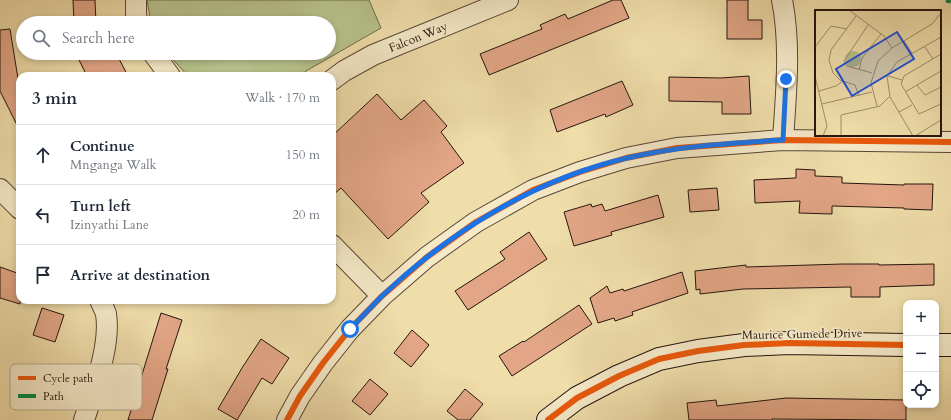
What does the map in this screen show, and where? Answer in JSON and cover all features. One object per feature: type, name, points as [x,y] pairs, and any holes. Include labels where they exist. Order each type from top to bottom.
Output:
[{"type":"street","points":[[136,0],[136,16]]},
{"type":"street","name":"Falcon Way","points":[[336,77],[373,55],[508,0]]},
{"type":"street","points":[[782,0],[785,17],[786,79],[783,140]]},
{"type":"street","points":[[158,60],[167,72]]},
{"type":"street","points":[[287,420],[300,396],[323,363],[350,329],[382,296],[427,257],[476,222],[533,190],[580,172],[626,158],[677,148],[783,140],[951,142]]},
{"type":"street","points":[[0,189],[16,205]]},
{"type":"street","points":[[336,249],[382,296]]},
{"type":"street","points":[[101,364],[107,335],[106,313],[102,304]]},
{"type":"street","name":"Maurice Gumede Drive","points":[[548,420],[577,398],[619,376],[659,359],[690,352],[744,345],[790,343],[903,345]]},
{"type":"street","points":[[939,345],[951,345]]},
{"type":"street","points":[[84,420],[87,410]]},
{"type":"green space","points":[[147,0],[369,0],[381,28],[336,54],[336,16],[150,16]]},
{"type":"green space","points":[[173,60],[325,60],[305,72],[184,72]]},
{"type":"building","points":[[73,0],[95,0],[96,16],[74,16]]},
{"type":"building","points":[[613,0],[621,0],[629,18],[489,75],[480,54],[542,29],[540,25],[565,14],[568,19]]},
{"type":"building","points":[[727,0],[748,0],[748,20],[762,20],[762,39],[727,39]]},
{"type":"building","points":[[10,29],[17,72],[16,123],[0,91],[0,30]]},
{"type":"building","points":[[79,60],[120,60],[126,72],[85,72]]},
{"type":"building","points":[[749,76],[751,114],[722,114],[722,102],[669,101],[669,77],[721,78]]},
{"type":"building","points":[[622,81],[633,105],[606,117],[605,114],[557,132],[550,110]]},
{"type":"building","points":[[377,94],[401,120],[424,100],[447,126],[441,132],[464,163],[421,193],[429,202],[388,239],[341,188],[336,192],[336,132]]},
{"type":"building","points":[[796,169],[815,170],[815,176],[842,177],[842,183],[904,185],[933,184],[932,210],[832,206],[832,214],[799,213],[800,201],[755,203],[754,180],[796,178]]},
{"type":"building","points":[[717,188],[719,210],[690,212],[688,190]]},
{"type":"building","points":[[658,195],[664,217],[611,232],[612,235],[574,246],[564,212],[591,204],[592,207],[602,204],[605,211]]},
{"type":"building","points":[[529,232],[547,259],[468,310],[455,291],[505,259],[500,252]]},
{"type":"building","points":[[842,264],[934,264],[934,285],[880,287],[880,297],[851,297],[851,287],[743,289],[700,294],[700,289],[696,290],[695,271],[746,265],[746,267]]},
{"type":"building","points":[[0,267],[16,273],[16,303],[0,298]]},
{"type":"building","points":[[682,272],[688,293],[632,312],[633,315],[615,321],[614,318],[598,323],[590,298],[607,286],[610,293],[623,289],[624,291]]},
{"type":"building","points":[[579,305],[592,324],[512,376],[499,356],[523,341],[524,342]]},
{"type":"building","points":[[42,308],[64,315],[55,342],[33,335]]},
{"type":"building","points":[[161,313],[182,320],[166,369],[168,369],[152,420],[128,420],[131,410],[142,410],[142,375]]},
{"type":"building","points":[[412,330],[429,345],[411,367],[394,353]]},
{"type":"building","points":[[261,339],[289,358],[272,384],[262,378],[237,420],[218,409]]},
{"type":"building","points":[[370,379],[388,394],[370,415],[352,401]]},
{"type":"building","points":[[465,389],[483,404],[470,420],[458,420],[447,411]]},
{"type":"building","points":[[786,398],[903,400],[903,408],[906,408],[906,420],[689,420],[687,403],[716,400],[717,406]]},
{"type":"marked path","points":[[946,0],[951,1]]},
{"type":"cycle path","points":[[287,420],[300,396],[323,363],[350,329],[382,296],[427,257],[476,222],[533,190],[580,172],[626,158],[677,148],[783,140],[951,142]]},
{"type":"cycle path","points":[[548,420],[577,398],[619,376],[659,359],[698,351],[744,345],[790,343],[903,345]]},
{"type":"route","points":[[350,329],[382,296],[427,257],[476,222],[533,190],[580,172],[626,158],[677,148],[783,140],[786,79]]}]
